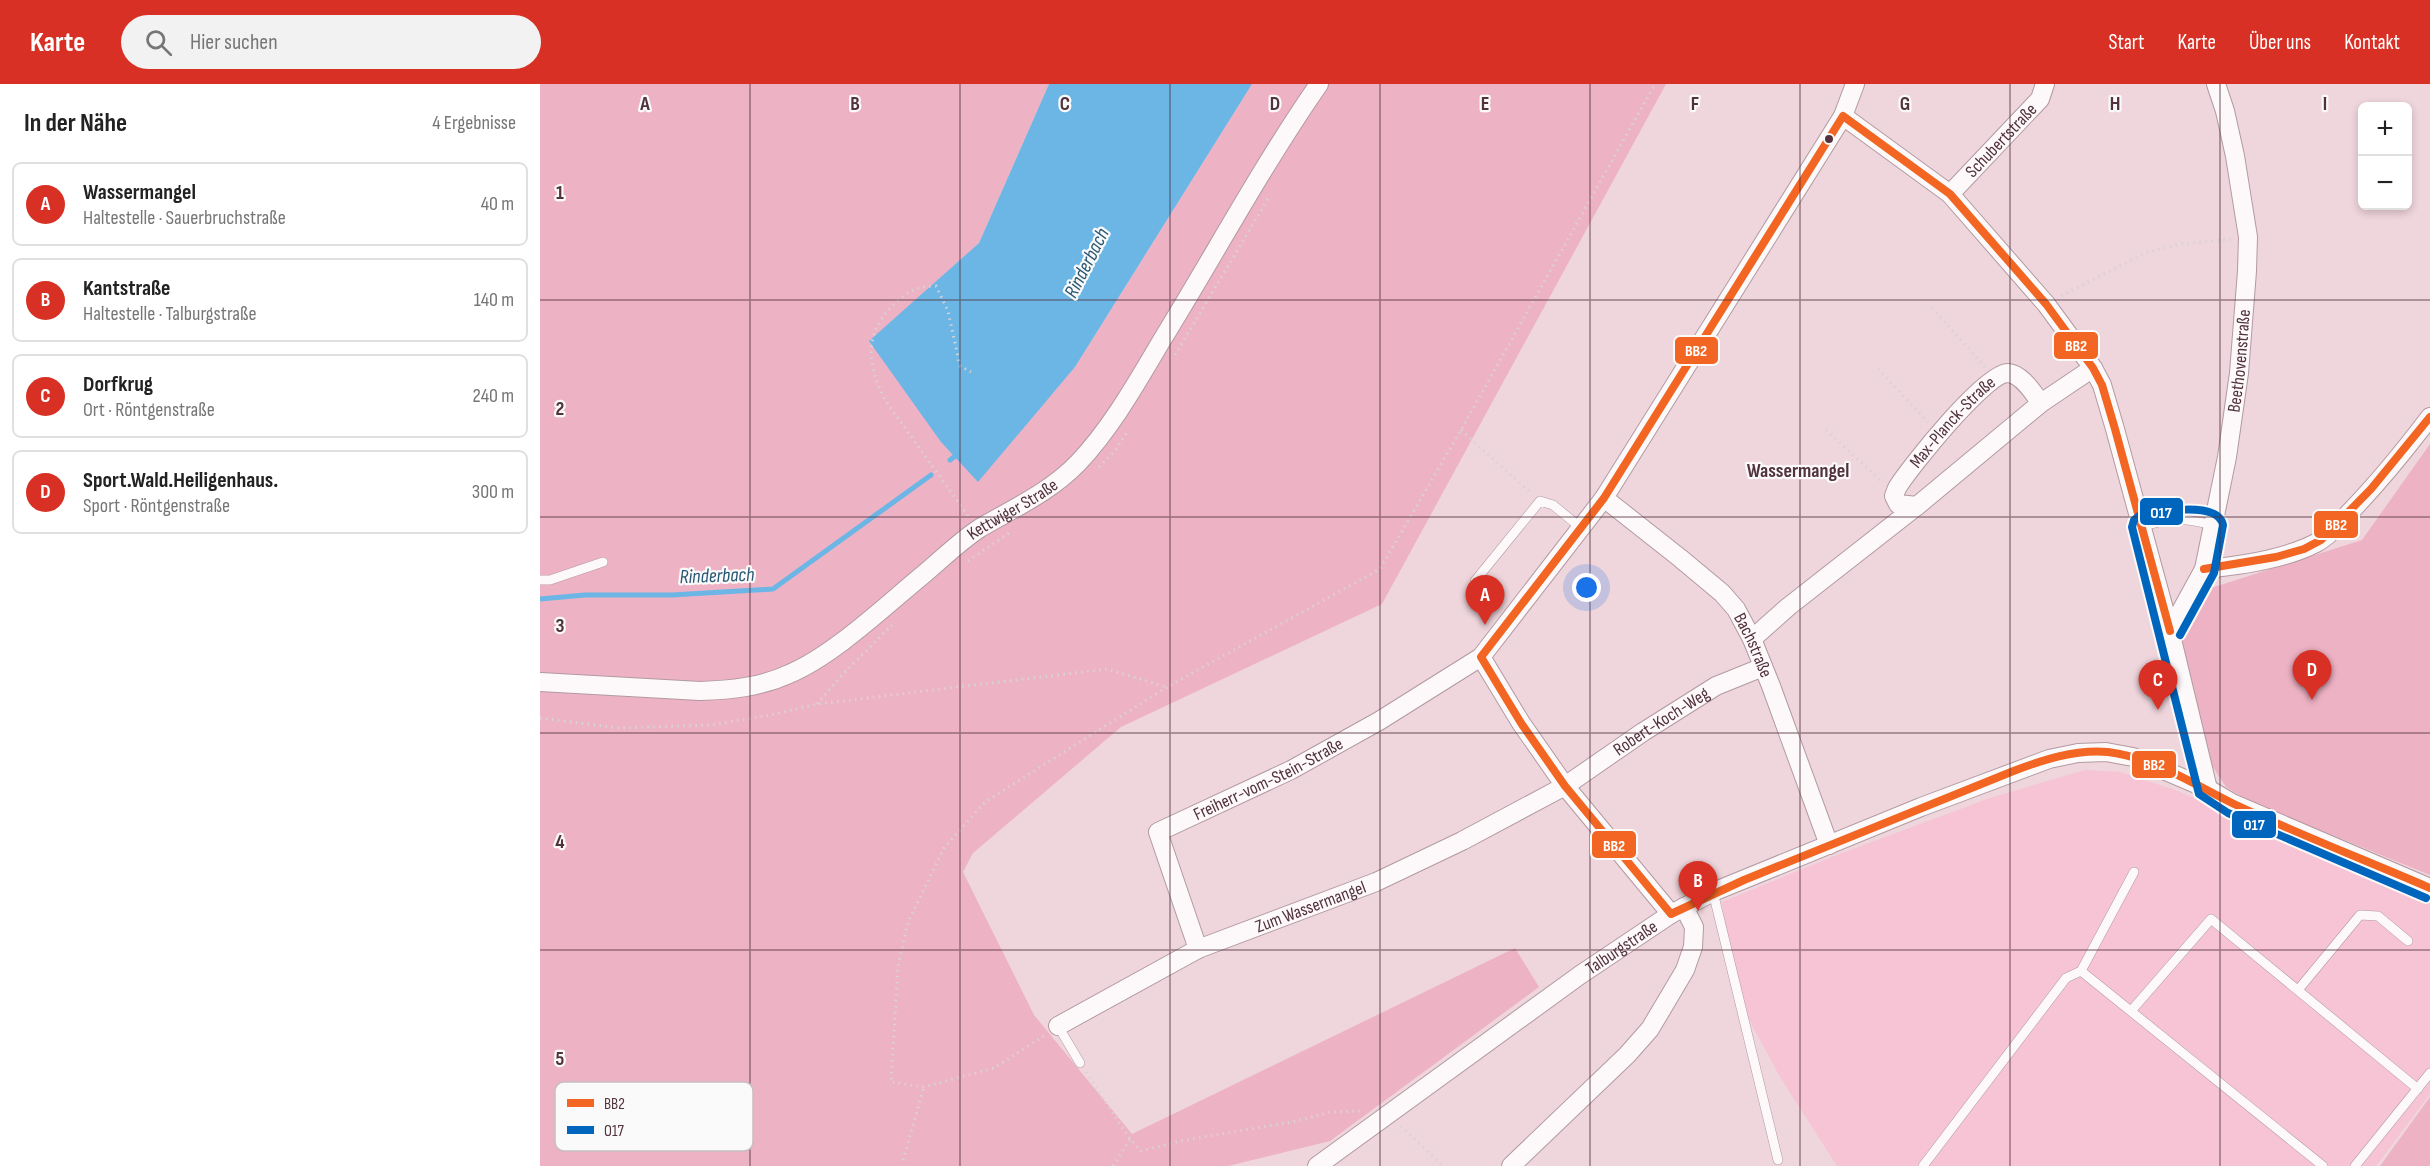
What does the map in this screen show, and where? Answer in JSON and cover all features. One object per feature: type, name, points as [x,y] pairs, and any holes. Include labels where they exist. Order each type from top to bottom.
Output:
[{"type":"street","name":"Kettwiger Straße","points":[[540,682],[700,691],[759,685],[790,674],[852,633],[978,529],[1027,502],[1050,486],[1076,465],[1112,420],[1268,163],[1319,84]]},
{"type":"street","points":[[1511,1166],[1628,1055],[1650,1029],[1685,970],[1693,947],[1694,927],[1565,786],[1521,723],[1481,657],[1604,498],[1843,116],[1856,84]]},
{"type":"street","name":"Schubertstraße","points":[[1950,194],[2040,99],[2045,84]]},
{"type":"street","name":"Beethovenstraße","points":[[2170,631],[2204,569],[2227,458],[2239,373],[2248,237],[2235,156],[2225,111],[2216,84]]},
{"type":"street","points":[[1843,116],[1950,194],[2046,304],[2093,368],[2102,385],[2142,526],[2208,789]]},
{"type":"street","name":"Max-Planck-Straße","points":[[1752,639],[1788,607],[1917,506],[2042,403],[2093,368]]},
{"type":"street","name":"Max-Planck-Straße","points":[[1917,506],[1898,504],[1894,496],[1897,488],[1939,434],[1996,378],[2010,373],[2020,378],[2042,403]]},
{"type":"street","points":[[2204,569],[2228,567],[2282,555],[2317,543],[2333,530],[2367,494],[2430,417]]},
{"type":"street","name":"Bachstraße","points":[[1604,498],[1722,593],[1736,609],[1752,639],[1829,845]]},
{"type":"street","name":"Freiherr-vom-Stein-Straße","points":[[1198,949],[1158,832],[1291,770],[1379,721],[1481,657]]},
{"type":"street","name":"Robert-Koch-Weg","points":[[1565,786],[1643,732],[1716,686],[1763,667]]},
{"type":"street","name":"Talburgstraße","points":[[1317,1166],[1533,1008],[1678,911],[1713,892],[2049,759],[2078,753],[2106,752],[2133,757],[2208,789],[2232,803],[2430,888]]},
{"type":"street","name":"Zum Wassermangel","points":[[1058,1026],[1198,949],[1376,882],[1462,841],[1565,786]]},
{"type":"lane","points":[[1475,581],[1540,501],[1553,505],[1581,528]]},
{"type":"lane","points":[[2142,526],[2185,518],[2213,525]]},
{"type":"lane","points":[[540,580],[550,580],[603,562]]},
{"type":"lane","points":[[1923,1166],[2066,978],[2082,971],[2134,872]]},
{"type":"lane","points":[[1713,892],[1778,1160]]},
{"type":"lane","points":[[2298,990],[2360,915],[2378,916],[2408,941]]},
{"type":"lane","points":[[2131,1011],[2211,920],[2418,1089]]},
{"type":"lane","points":[[2082,971],[2323,1166]]},
{"type":"lane","points":[[1058,1026],[1080,1063]]},
{"type":"lane","points":[[2355,1166],[2430,1073]]},
{"type":"path","points":[[1058,1026],[994,1068],[924,1087],[891,1082],[898,966],[908,922],[944,848],[985,802],[1167,687],[1380,569],[1461,430],[1655,84]]},
{"type":"path","points":[[2046,304],[2145,253],[2181,244],[2248,237]]},
{"type":"path","points":[[958,504],[885,400],[875,379],[870,357],[873,336],[885,313],[905,295],[920,286],[936,286],[948,311],[960,366],[971,372]]},
{"type":"path","points":[[1932,308],[1996,378]]},
{"type":"path","points":[[1878,369],[1939,434]]},
{"type":"path","points":[[1461,430],[1540,501]]},
{"type":"path","points":[[1826,430],[1886,485],[1897,488]]},
{"type":"path","points":[[540,718],[618,728],[710,725],[766,716],[817,704],[1107,669],[1167,687]]},
{"type":"path","points":[[1080,1063],[1130,1140],[1141,1151],[1180,1141],[1292,1122],[1331,1112],[1383,1111],[1443,1166]]},
{"type":"path","points":[[903,1160],[924,1087]]},
{"type":"path","points":[[1113,1166],[1130,1140]]},
{"type":"shaded area","points":[[540,84],[1049,84],[979,243],[870,341],[978,481],[1075,367],[1252,84],[1666,84],[1382,604],[1121,727],[973,853],[963,872],[1034,1015],[1132,1134],[1515,948],[1539,987],[1330,1141],[1228,1166],[540,1166]]},
{"type":"shaded area","points":[[2430,444],[2430,875],[2249,801],[2226,787],[2209,761],[2180,640],[2205,590],[2362,540]]},
{"type":"shaded area","points":[[2085,770],[2120,772],[2178,791],[2408,894],[2430,901],[2430,1094],[2376,1166],[1837,1166],[1780,1077],[1745,1012],[1731,966],[1722,902],[1837,855],[1990,798]]},
{"type":"shaded area","points":[[2430,1097],[2430,1166],[2380,1166]]},
{"type":"water","points":[[1049,84],[1252,84],[1075,367],[978,482],[941,442],[869,341],[979,243]]},
{"type":"waterway","name":"Rinderbach","points":[[950,460],[959,453]]},
{"type":"waterway","name":"Rinderbach","points":[[540,599],[585,595],[672,595],[773,589],[931,475]]},
{"type":"transit line","name":"BB2","points":[[2170,631],[2115,429],[2102,385],[2093,368],[2046,304],[1950,194],[1843,116],[1604,498],[1481,657],[1521,723],[1565,786],[1671,914],[1744,880],[2011,772],[2059,756],[2083,752],[2125,755],[2158,766],[2258,815],[2430,888]]},
{"type":"transit line","name":"BB2","points":[[2204,569],[2276,557],[2304,549],[2321,540],[2371,489],[2430,417]]},
{"type":"transit line","name":"O17","points":[[2180,635],[2214,573],[2223,525],[2219,517],[2210,512],[2199,510],[2159,512],[2139,516],[2134,520],[2132,527],[2199,794],[2228,813],[2426,898]]},
{"type":"place","name":"Wassermangel","points":[[1485,625]]},
{"type":"place","name":"Sport.Wald.Heiligenhaus.","points":[[2312,700]]},
{"type":"place","name":"Dorfkrug","points":[[2158,710]]},
{"type":"place","name":"Kantstraße","points":[[1698,911]]},
{"type":"district","name":"Wassermangel","points":[[1798,471]]}]
